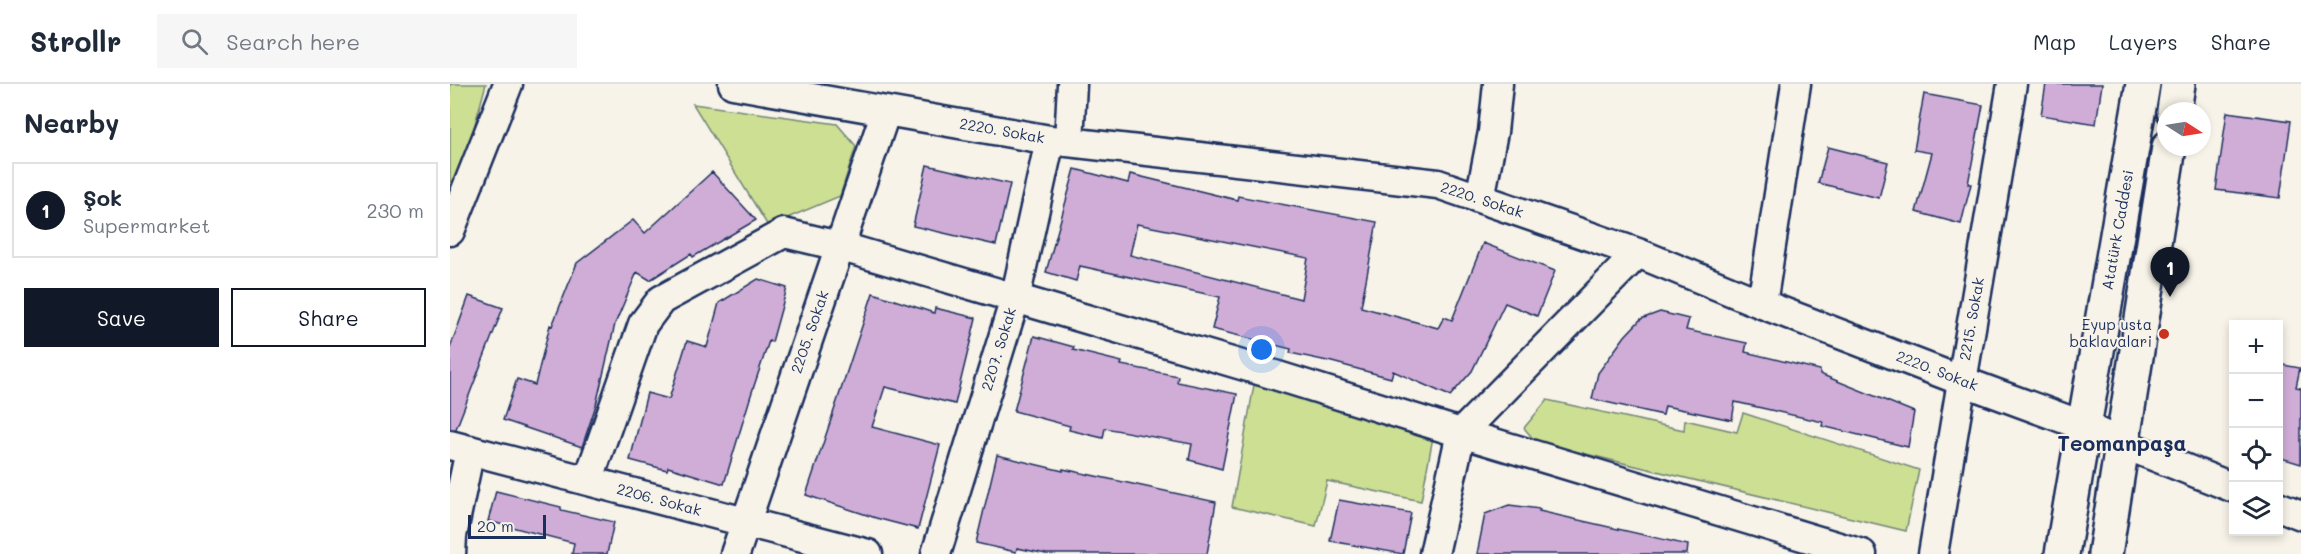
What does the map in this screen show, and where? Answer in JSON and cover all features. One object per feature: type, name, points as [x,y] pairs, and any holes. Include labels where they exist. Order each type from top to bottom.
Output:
[{"type":"main road","name":"Atatürk Caddesi","points":[[2062,554],[2143,84]]},
{"type":"main road","points":[[2175,102],[2178,84]]},
{"type":"main road","points":[[2105,554],[2168,156]]},
{"type":"street","points":[[450,231],[508,84]]},
{"type":"street","name":"2220. Sokak","points":[[734,84],[1059,141],[1438,184],[1638,253],[1762,304],[2084,426],[2229,486]]},
{"type":"street","name":"2207. Sokak","points":[[936,554],[1015,299],[1059,141],[1072,84]]},
{"type":"street","points":[[1480,198],[1493,132],[1498,84]]},
{"type":"street","points":[[1762,304],[1796,84]]},
{"type":"street","name":"2215. Sokak","points":[[1934,554],[2012,84]]},
{"type":"street","name":"2205. Sokak","points":[[735,554],[886,111]]},
{"type":"street","points":[[588,481],[643,324],[661,300],[784,233],[839,246],[1262,371],[1863,554]]},
{"type":"street","points":[[1434,554],[1461,433],[1638,253]]},
{"type":"street","points":[[452,554],[460,447]]},
{"type":"street","name":"2206. Sokak","points":[[460,447],[868,554]]},
{"type":"street","points":[[2283,508],[2301,515]]},
{"type":"green space","points":[[450,84],[486,84],[462,171],[450,198]]},
{"type":"green space","points":[[693,104],[837,124],[856,146],[840,196],[768,226]]},
{"type":"green space","points":[[1254,385],[1433,437],[1421,501],[1327,481],[1316,526],[1232,507]]},
{"type":"green space","points":[[1547,400],[1684,430],[1685,420],[1737,432],[1743,413],[1919,470],[1906,531],[1536,442],[1524,428]]},
{"type":"building","points":[[2046,84],[2102,84],[2096,124],[2041,115]]},
{"type":"building","points":[[1924,94],[1983,105],[1968,184],[1971,184],[1961,224],[1916,212],[1932,153],[1914,150]]},
{"type":"building","points":[[2227,112],[2291,121],[2280,198],[2216,190]]},
{"type":"building","points":[[1828,147],[1888,162],[1879,198],[1818,183]]},
{"type":"building","points":[[927,165],[1010,184],[996,245],[913,226]]},
{"type":"building","points":[[1075,169],[1128,183],[1130,174],[1237,200],[1238,196],[1377,222],[1361,307],[1438,328],[1444,317],[1452,320],[1483,243],[1555,271],[1537,316],[1505,303],[1472,371],[1450,396],[1393,371],[1391,378],[1290,353],[1291,349],[1212,329],[1220,297],[1080,266],[1076,281],[1046,272]],"holes":[[[1137,224],[1308,258],[1301,299],[1130,255]]]},
{"type":"building","points":[[712,172],[756,220],[693,257],[691,254],[650,280],[637,272],[615,324],[596,405],[582,447],[503,420],[517,379],[535,385],[550,325],[552,326],[577,263],[633,220],[645,233]]},
{"type":"building","points":[[758,279],[787,288],[772,342],[769,341],[724,484],[668,467],[667,470],[630,460],[647,393],[669,399],[687,341],[707,347],[719,303]]},
{"type":"building","points":[[873,293],[934,313],[935,308],[976,318],[955,404],[885,387],[872,427],[940,445],[918,529],[806,495]]},
{"type":"building","points":[[469,296],[503,308],[456,429],[450,429],[450,348]]},
{"type":"building","points":[[1660,312],[1689,319],[1686,330],[1747,343],[1745,352],[1820,370],[1820,374],[1914,412],[1908,447],[1822,426],[1823,422],[1735,402],[1732,420],[1665,406],[1663,415],[1592,399],[1598,373],[1625,336],[1641,319]]},
{"type":"building","points":[[1034,336],[1074,347],[1073,350],[1122,362],[1121,365],[1178,376],[1177,382],[1237,394],[1222,469],[1189,460],[1192,444],[1105,428],[1103,438],[1069,430],[1070,426],[1014,411]]},
{"type":"building","points":[[2283,365],[2300,368],[2296,387],[2301,388],[2301,464],[2283,459]]},
{"type":"building","points":[[997,455],[1216,502],[1207,554],[1046,554],[1017,548],[1016,552],[976,543]]},
{"type":"building","points":[[496,491],[561,507],[561,510],[614,522],[607,554],[572,554],[574,543],[488,521]]},
{"type":"building","points":[[1339,500],[1411,513],[1403,554],[1330,541]]},
{"type":"building","points":[[1509,505],[1540,509],[1539,511],[1688,545],[1687,554],[1477,554],[1485,514]]},
{"type":"place","name":"Şok","points":[[2170,297]]},
{"type":"place","name":"Eyup usta baklavalari","points":[[2164,334]]},
{"type":"district","name":"Teomanpaşa","points":[[2122,444]]}]
